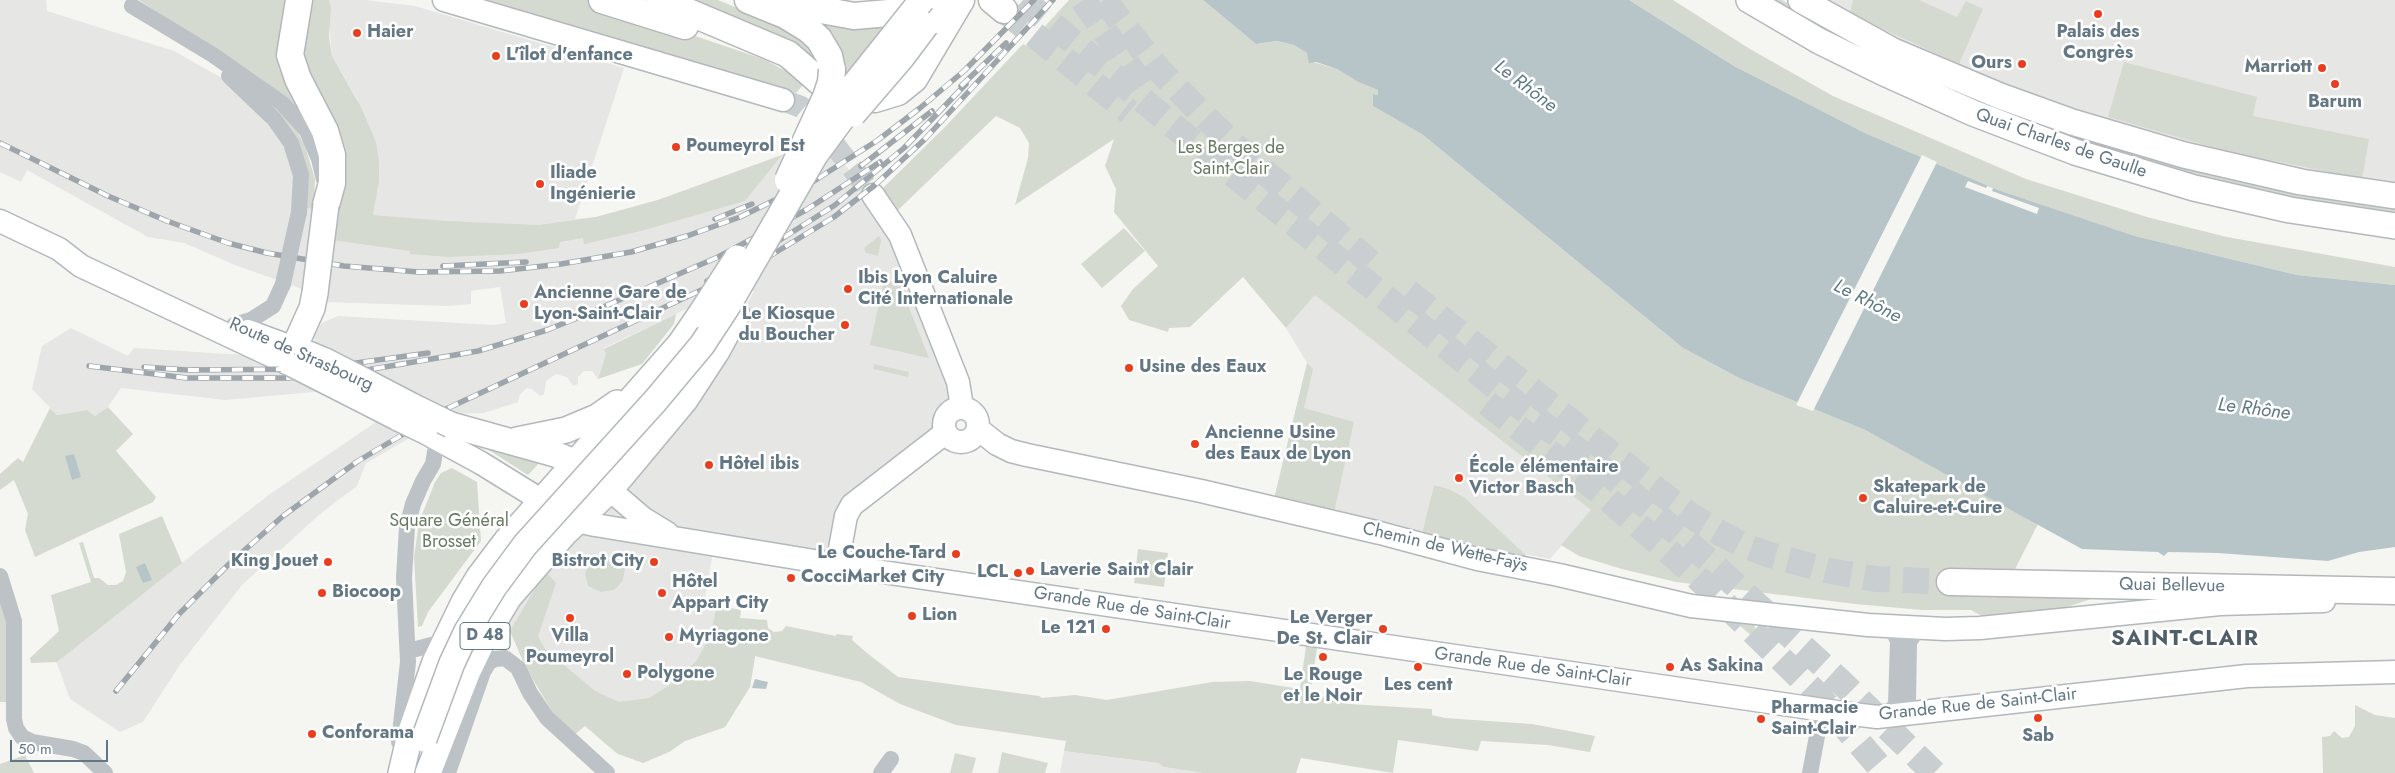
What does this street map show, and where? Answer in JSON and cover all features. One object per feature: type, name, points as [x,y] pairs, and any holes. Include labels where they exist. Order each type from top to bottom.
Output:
[{"type":"highway","points":[[602,0],[759,49],[821,71],[837,93],[851,98],[898,92],[914,79],[961,0]]},
{"type":"highway","points":[[660,0],[788,54],[821,71],[831,82],[788,180]]},
{"type":"highway","points":[[748,0],[785,15],[808,29],[819,39],[829,56],[821,71]]},
{"type":"highway","points":[[789,0],[841,15],[866,16],[902,9],[917,0]]},
{"type":"highway","points":[[298,8],[290,43],[293,68],[325,131],[332,155],[332,183],[326,205]]},
{"type":"highway","name":"Quai Bellevue","points":[[1950,582],[2395,591]]},
{"type":"main road","points":[[444,0],[783,100]]},
{"type":"main road","points":[[541,501],[680,344],[856,81],[922,0]]},
{"type":"main road","points":[[867,96],[930,0]]},
{"type":"main road","points":[[402,773],[467,631],[494,586],[525,545],[656,400],[702,345],[728,306],[815,155],[867,96],[946,0]]},
{"type":"main road","name":"Quai Charles de Gaulle","points":[[1749,0],[1818,41],[1882,72],[1973,113],[2081,154],[2194,188],[2290,210],[2395,226]]},
{"type":"main road","name":"Quai Charles de Gaulle","points":[[1801,0],[1893,51],[2000,96],[2072,122],[2184,156],[2301,182],[2395,196]]},
{"type":"main road","points":[[577,521],[610,490],[696,386],[728,334],[753,280],[836,136],[902,58],[926,25]]},
{"type":"main road","points":[[873,195],[900,235],[958,382],[962,407]]},
{"type":"main road","points":[[281,351],[312,308],[326,205]]},
{"type":"main road","name":"Route de Strasbourg","points":[[0,221],[59,250],[81,266],[250,344],[325,361],[360,390]]},
{"type":"main road","name":"Route de Strasbourg","points":[[59,250],[79,254],[234,325],[281,351],[406,413],[438,432],[462,452],[577,521]]},
{"type":"main road","points":[[505,441],[531,438],[566,430],[597,417],[648,378]]},
{"type":"main road","points":[[962,407],[973,412],[978,422],[978,428],[972,438],[960,442],[954,441],[945,433],[943,423],[948,413],[962,407]]},
{"type":"main road","name":"Chemin de Wette-Faÿs","points":[[978,428],[996,444],[1011,451],[1380,532],[1477,559],[1559,575],[1690,606],[1885,626],[1980,628],[2220,604],[2343,601],[2395,602]]},
{"type":"main road","name":"Route de Strasbourg","points":[[438,432],[505,441],[555,454],[574,462],[610,490]]},
{"type":"main road","points":[[837,565],[846,516],[852,505],[945,433]]},
{"type":"main road","name":"Grande Rue de Saint-Clair","points":[[610,490],[644,519],[674,538]]},
{"type":"main road","name":"D 48","points":[[418,735],[443,642],[480,577],[511,535],[541,501]]},
{"type":"main road","name":"D 48","points":[[431,772],[459,691],[483,640],[509,597],[539,561],[577,521]]},
{"type":"main road","name":"Grande Rue de Saint-Clair","points":[[577,521],[837,565],[1877,717],[2247,676],[2395,672]]},
{"type":"main road","points":[[511,535],[521,536],[535,545],[539,561]]},
{"type":"main road","points":[[418,735],[431,772]]},
{"type":"street","points":[[129,3],[221,60],[273,96],[294,115],[307,131],[319,159],[323,174],[326,205]]},
{"type":"street","points":[[129,3],[226,74],[278,124],[291,144],[298,161],[302,188],[299,212],[283,284],[273,306],[251,320],[234,325]]},
{"type":"street","points":[[273,306],[281,351]]},
{"type":"street","points":[[391,773],[401,727],[406,686],[408,651],[404,578],[407,527],[420,489],[434,464],[438,432]]},
{"type":"street","points":[[434,464],[462,452]]},
{"type":"street","points":[[0,576],[14,621],[14,719],[16,728],[22,737],[32,742],[73,748],[84,753],[105,773]]},
{"type":"street","points":[[1885,626],[1893,631],[1898,641],[1896,704],[1887,716]]},
{"type":"street","points":[[1915,714],[1910,710],[1908,702],[1909,642],[1914,633],[1923,628]]},
{"type":"street","points":[[408,651],[443,642]]},
{"type":"street","points":[[431,772],[449,770],[483,672],[489,662],[505,658],[518,668],[547,718],[607,773]]},
{"type":"street","points":[[1810,773],[1822,710]]},
{"type":"street","points":[[881,773],[891,760]]},
{"type":"shaded area","points":[[0,0],[46,0],[47,11],[174,51],[222,78],[243,95],[283,142],[293,173],[293,207],[373,214],[379,161],[357,99],[332,56],[327,0],[365,0],[415,6],[624,68],[575,219],[596,217],[658,200],[782,155],[797,136],[823,135],[881,213],[956,383],[953,407],[946,413],[941,428],[859,495],[834,567],[714,547],[704,603],[741,610],[740,618],[755,619],[757,646],[750,687],[725,727],[685,741],[669,752],[616,753],[585,726],[582,728],[526,668],[510,631],[497,620],[729,335],[754,291],[735,286],[604,348],[606,354],[598,379],[592,371],[584,371],[578,377],[578,384],[573,386],[567,377],[556,374],[546,381],[544,394],[540,396],[532,389],[527,388],[520,394],[518,402],[484,413],[452,414],[366,463],[357,486],[320,514],[242,585],[179,666],[143,722],[120,732],[70,699],[56,661],[270,494],[379,420],[325,391],[225,400],[121,388],[108,407],[95,416],[87,410],[57,415],[32,389],[42,346],[71,328],[128,356],[134,348],[244,355],[245,352],[316,344],[313,336],[322,323],[338,316],[494,325],[506,323],[500,287],[471,291],[471,304],[447,306],[325,302],[305,290],[235,265],[184,243],[148,237],[27,170],[21,182],[0,172]]},
{"type":"shaded area","points":[[1823,0],[2395,0],[2395,184],[2271,163],[2185,144],[2085,113],[1995,81],[1920,49]]},
{"type":"shaded area","points":[[1315,294],[1592,510],[1550,559],[1524,554],[1464,497],[1449,489],[1434,485],[1422,533],[1274,499],[1307,363],[1286,328]]},
{"type":"shaded area","points":[[1064,751],[1158,763],[1164,767],[1203,773],[1060,773]]},
{"type":"green space","points":[[139,0],[288,0],[316,133],[262,83]]},
{"type":"green space","points":[[308,0],[329,0],[331,8],[329,36],[332,56],[361,107],[376,142],[379,161],[379,181],[373,215],[447,221],[539,225],[596,217],[658,200],[782,155],[745,201],[641,231],[584,244],[583,238],[560,242],[559,248],[518,254],[449,257],[410,254],[410,251],[332,240],[319,107],[297,37]]},
{"type":"green space","points":[[484,0],[589,0],[763,59],[804,83],[796,93]]},
{"type":"green space","points":[[672,0],[718,0],[799,34],[816,54],[818,65]]},
{"type":"green space","name":"Les Berges de Saint-Clair","points":[[1069,0],[1203,0],[1256,44],[1277,41],[1294,45],[1307,53],[1313,62],[1337,69],[1358,82],[1378,90],[1378,95],[1374,94],[1373,106],[1423,135],[1683,348],[1741,379],[1865,430],[2038,524],[2012,575],[2091,594],[2091,599],[2055,611],[1994,623],[1971,610],[1922,610],[1855,604],[1676,582],[1579,556],[1561,545],[1591,510],[1315,295],[1286,328],[1243,277],[1190,327],[1169,328],[1168,332],[1129,320],[1121,306],[1133,289],[1158,266],[1114,212],[1116,189],[1105,166],[1114,139],[1015,205],[1028,158],[1029,143],[1020,128],[996,116],[898,210],[882,189],[945,127],[1023,44],[1027,46]]},
{"type":"green space","points":[[1629,0],[1673,0],[1750,49],[1833,96],[2026,179],[2147,217],[2227,237],[2395,267],[2395,285],[2297,275],[2135,236],[1998,190],[1865,133],[1734,66]]},
{"type":"green space","points":[[1764,0],[1782,0],[1815,19],[1817,25],[1815,27]]},
{"type":"green space","points":[[1853,0],[1919,0],[1957,17],[1966,1],[1983,9],[1959,64],[1850,14]]},
{"type":"green space","points":[[814,16],[895,19],[845,77]]},
{"type":"green space","points":[[2124,62],[2257,97],[2253,116],[2369,139],[2362,179],[2222,150],[2108,117]]},
{"type":"green space","points":[[271,105],[281,112],[298,133],[305,146],[315,179],[314,209],[304,208],[305,199]]},
{"type":"green space","points":[[2079,137],[2395,205],[2395,213],[2284,201],[2078,143]]},
{"type":"green space","points":[[1124,228],[1145,251],[1102,288],[1081,264]]},
{"type":"green space","points":[[879,236],[881,240],[878,256],[866,253],[864,248]]},
{"type":"green space","points":[[884,281],[900,285],[929,358],[870,345]]},
{"type":"green space","points":[[676,314],[674,324],[642,364],[598,379],[606,354],[604,349]]},
{"type":"green space","points":[[1307,363],[1313,369],[1304,408],[1354,422],[1334,513],[1274,499]]},
{"type":"green space","points":[[874,364],[909,372],[908,377],[873,369]]},
{"type":"green space","points":[[108,407],[133,434],[116,451],[156,497],[153,502],[35,557],[25,530],[28,514],[14,480],[0,490],[0,474],[18,458],[23,462],[50,408],[57,415],[87,410],[95,416]]},
{"type":"green space","points":[[470,438],[543,459],[528,475]]},
{"type":"green space","name":"Square Général Brosset","points":[[452,468],[477,482],[481,541],[428,612],[422,626],[418,627],[414,557],[419,522],[435,482],[441,473]]},
{"type":"green space","points":[[1434,485],[1449,489],[1464,497],[1530,559],[1422,533]]},
{"type":"green space","points":[[162,516],[182,563],[57,662],[31,663],[30,658],[59,631],[51,595],[91,582],[79,543],[83,542],[94,578],[99,578],[108,585],[116,585],[123,581],[126,572],[119,534]]},
{"type":"green space","points":[[1138,549],[1168,553],[1164,587],[1134,583]]},
{"type":"green space","points":[[605,557],[626,563],[623,580],[619,585],[614,590],[601,592],[588,586],[585,573],[591,561]]},
{"type":"green space","points":[[545,571],[556,583],[538,636],[545,649],[595,691],[619,702],[649,698],[676,681],[697,660],[710,636],[717,606],[741,610],[740,618],[767,620],[768,628],[774,632],[782,631],[786,626],[836,636],[836,634],[853,636],[852,640],[898,677],[1039,696],[1042,698],[1075,695],[1107,700],[1212,682],[1250,681],[1300,689],[1306,646],[1317,648],[1310,694],[1349,704],[1432,709],[1432,715],[1445,718],[1532,724],[1595,736],[1590,752],[1548,745],[1481,741],[1478,751],[1398,740],[1393,773],[1301,758],[1296,773],[1203,773],[1164,767],[1158,763],[1064,751],[1066,741],[956,725],[900,704],[861,682],[755,656],[750,687],[725,727],[685,741],[669,752],[643,763],[618,754],[585,726],[574,735],[555,716],[526,668],[510,631]]},
{"type":"green space","points":[[0,596],[7,625],[7,702],[0,702]]},
{"type":"green space","points":[[1752,620],[1757,633],[1754,638],[1739,625]]},
{"type":"green space","points":[[2355,705],[2375,715],[2395,718],[2395,773],[2323,773],[2322,737],[2330,736],[2334,731],[2342,738],[2349,737],[2355,726]]},
{"type":"green space","points":[[1002,752],[1048,763],[1045,773],[998,773]]},
{"type":"green space","points":[[955,753],[976,758],[972,773],[950,773]]},
{"type":"green space","points":[[25,755],[34,773],[0,773],[0,764]]},
{"type":"water","name":"Le Rhône","points":[[1203,0],[1629,0],[1734,66],[1865,133],[1998,190],[2135,236],[2297,275],[2395,285],[2395,547],[2359,552],[2328,561],[2218,553],[2168,552],[2164,556],[2158,552],[2082,549],[1865,430],[1741,379],[1683,348],[1423,135],[1373,106],[1373,94],[1378,95],[1378,90],[1358,82],[1337,69],[1316,62],[1309,63],[1307,53],[1294,45],[1277,41],[1256,44]]},
{"type":"water","points":[[74,454],[81,477],[72,480],[65,456]]},
{"type":"water","points":[[145,563],[152,580],[143,583],[136,567]]},
{"type":"water","points":[[755,679],[768,682],[766,689],[752,688]]},
{"type":"pier","points":[[1922,155],[1937,162],[1813,411],[1796,405]]},
{"type":"pier","points":[[1968,181],[1986,188],[1987,186],[1993,188],[1992,191],[2039,208],[2037,214],[1965,187]]},
{"type":"tunnel","points":[[1023,0],[1193,142],[1522,408],[1613,477],[1708,560],[1840,681],[1934,773]]},
{"type":"tunnel","points":[[1083,0],[1144,88]]},
{"type":"tunnel","points":[[1104,0],[1158,69],[1204,116],[1244,154],[1370,262]]},
{"type":"tunnel","points":[[1004,10],[1129,112]]},
{"type":"tunnel","points":[[783,100],[801,107],[813,117],[873,195]]},
{"type":"tunnel","points":[[1408,292],[1657,490],[1690,515],[1718,532],[1745,546],[1770,555],[1830,571],[1876,579],[1950,582]]},
{"type":"tunnel","points":[[1487,403],[1601,493],[1693,573],[1816,693],[1885,773]]},
{"type":"railway","points":[[0,143],[108,196],[167,221],[228,243],[267,253],[344,266],[419,272],[500,271],[561,264],[631,252],[687,236],[740,217],[814,181],[878,140],[920,108],[964,71],[1034,0]]},
{"type":"railway","points":[[116,691],[179,614],[229,564],[283,516],[358,461],[444,410],[755,265],[834,217],[875,185],[924,140],[1053,0]]},
{"type":"railway","points":[[961,86],[1006,43]]},
{"type":"railway","points":[[707,281],[753,257],[835,205],[904,148],[966,84]]},
{"type":"railway","points":[[861,166],[932,111]]},
{"type":"railway","points":[[89,366],[187,378],[288,378],[367,370],[478,351],[547,330],[718,257],[806,210],[880,162]]},
{"type":"railway","points":[[715,219],[752,204]]},
{"type":"railway","points":[[443,266],[526,262]]},
{"type":"railway","points":[[144,367],[187,370],[313,369],[428,353]]},
{"type":"place","name":"Palais des Congrès","points":[[2098,14]]},
{"type":"place","name":"Haier","points":[[357,33]]},
{"type":"place","name":"L'îlot d'enfance","points":[[496,56]]},
{"type":"place","name":"Ours","points":[[2022,64]]},
{"type":"place","name":"Marriott","points":[[2322,68]]},
{"type":"place","name":"Barum","points":[[2335,84]]},
{"type":"place","name":"Poumeyrol Est","points":[[676,147]]},
{"type":"place","name":"Iliade Ingénierie","points":[[540,184]]},
{"type":"place","name":"Ibis Lyon Caluire Cité Internationale","points":[[848,289]]},
{"type":"place","name":"Ancienne Gare de Lyon-Saint-Clair","points":[[524,304]]},
{"type":"place","name":"Le Kiosque du Boucher","points":[[845,325]]},
{"type":"place","name":"Usine des Eaux","points":[[1129,368]]},
{"type":"place","name":"Ancienne Usine des Eaux de Lyon","points":[[1195,444]]},
{"type":"place","name":"Hôtel ibis","points":[[709,465]]},
{"type":"place","name":"École élémentaire Victor Basch","points":[[1459,478]]},
{"type":"place","name":"Skatepark de Caluire-et-Cuire","points":[[1863,498]]},
{"type":"place","name":"Le Couche-Tard","points":[[956,554]]},
{"type":"place","name":"King Jouet","points":[[328,562]]},
{"type":"place","name":"Bistrot City","points":[[654,562]]},
{"type":"place","name":"Laverie Saint Clair","points":[[1030,571]]},
{"type":"place","name":"LCL","points":[[1018,573]]},
{"type":"place","name":"CocciMarket City","points":[[791,578]]},
{"type":"place","name":"Biocoop","points":[[322,593]]},
{"type":"place","name":"Hôtel Appart City","points":[[662,593]]},
{"type":"place","name":"Lion","points":[[912,616]]},
{"type":"place","name":"Villa Poumeyrol","points":[[570,618]]},
{"type":"place","name":"Le 121","points":[[1106,629]]},
{"type":"place","name":"Le Verger De St. Clair","points":[[1383,629]]},
{"type":"place","name":"Myriagone","points":[[669,637]]},
{"type":"place","name":"Le Rouge et le Noir","points":[[1323,657]]},
{"type":"place","name":"Les cent","points":[[1418,667]]},
{"type":"place","name":"As Sakina","points":[[1670,667]]},
{"type":"place","name":"Polygone","points":[[627,674]]},
{"type":"place","name":"Sab","points":[[2038,718]]},
{"type":"place","name":"Pharmacie Saint-Clair","points":[[1761,719]]},
{"type":"place","name":"Conforama","points":[[312,734]]},
{"type":"district","name":"SAINT-CLAIR","points":[[2185,640]]}]
